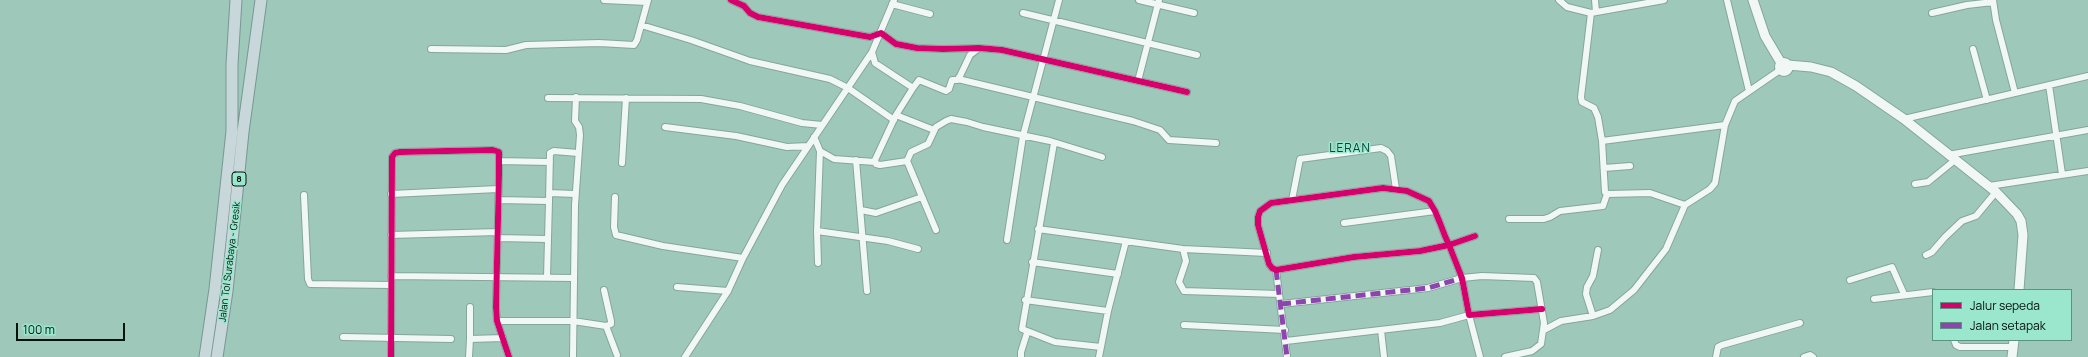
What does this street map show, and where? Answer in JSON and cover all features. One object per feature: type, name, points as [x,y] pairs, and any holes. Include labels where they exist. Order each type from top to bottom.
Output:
[{"type":"highway","name":"Jalan Tol Surabaya - Gresik","points":[[205,357],[215,288],[232,131],[232,64],[236,0]]},
{"type":"highway","name":"Jalan Tol Surabaya - Gresik","points":[[232,131],[240,98],[253,0]]},
{"type":"highway","name":"Jalan Tol Surabaya - Gresik","points":[[217,357],[227,291],[243,132],[261,0]]},
{"type":"main road","points":[[1753,0],[1765,36],[1783,66],[1811,67],[1831,72],[1856,86],[1904,119],[1952,157],[1992,189],[2017,214],[2021,221],[2023,235],[2019,289]]},
{"type":"main road","points":[[2012,357],[2014,344]]},
{"type":"street","points":[[431,48],[506,50],[526,46],[599,43],[634,44],[648,1],[604,0]]},
{"type":"street","points":[[731,0],[744,6],[750,13],[758,17],[870,37],[881,33]]},
{"type":"street","points":[[1007,240],[1023,136],[1032,96],[1059,0]]},
{"type":"street","points":[[1138,0],[1158,2],[1194,13]]},
{"type":"street","points":[[1559,0],[1566,7],[1593,12],[1664,0]]},
{"type":"street","points":[[1509,219],[1544,219],[1560,211],[1603,206],[1607,194],[1604,190],[1602,140],[1596,110],[1582,102],[1581,97],[1595,0]]},
{"type":"street","points":[[1727,0],[1738,51],[1749,91]]},
{"type":"street","points":[[1932,13],[1993,1],[2014,93]]},
{"type":"street","points":[[685,357],[728,291],[743,258],[782,185],[872,52],[893,2],[930,14]]},
{"type":"street","points":[[1138,81],[1158,2]]},
{"type":"street","points":[[1023,13],[1197,55]]},
{"type":"street","points":[[641,25],[691,40],[750,62],[826,77],[848,88],[895,117],[934,130]]},
{"type":"street","points":[[881,33],[896,44],[917,48],[979,48],[1002,50],[1187,92]]},
{"type":"street","points":[[958,79],[970,55],[979,48]]},
{"type":"street","points":[[1973,49],[1987,100]]},
{"type":"street","points":[[872,52],[875,63],[913,88]]},
{"type":"street","points":[[1544,330],[1561,321],[1593,316],[1610,310],[1620,303],[1660,258],[1672,238],[1685,205],[1710,189],[1715,183],[1726,125],[1735,102],[1783,66]]},
{"type":"street","points":[[1904,119],[2088,76]]},
{"type":"street","points":[[875,162],[895,117],[919,80],[947,91],[952,80],[958,79],[1032,96],[1154,128],[1160,130],[1169,140],[1216,143]]},
{"type":"street","points":[[2049,85],[2062,174]]},
{"type":"street","points":[[573,357],[575,194],[580,135],[580,129],[575,119],[576,97]]},
{"type":"street","points":[[548,98],[701,99],[740,106],[802,123],[822,125]]},
{"type":"street","points":[[622,163],[623,119],[626,98]]},
{"type":"street","points":[[936,230],[907,161],[910,152],[928,144],[934,130],[938,125],[950,119],[1054,143],[1102,157]]},
{"type":"street","points":[[1602,140],[1726,125]]},
{"type":"street","points":[[665,126],[736,136],[787,147],[808,146]]},
{"type":"street","points":[[1915,184],[1928,182],[1952,157],[2088,130]]},
{"type":"street","points":[[814,137],[820,151],[817,231],[818,264]]},
{"type":"street","points":[[1054,143],[1021,328],[1027,333],[1055,342],[1101,347]]},
{"type":"street","points":[[1292,200],[1300,159],[1381,148],[1387,151],[1391,156],[1396,189]]},
{"type":"street","points":[[391,357],[391,161],[395,153],[493,150],[499,152],[496,276],[497,321],[509,357]]},
{"type":"street","points":[[547,277],[550,153],[554,151],[578,153]]},
{"type":"street","points":[[820,151],[839,160],[875,162],[880,165],[907,161]]},
{"type":"street","points":[[856,160],[864,237],[867,291]]},
{"type":"street","points":[[499,161],[550,162]]},
{"type":"street","points":[[1604,168],[1630,166]]},
{"type":"street","points":[[1926,255],[1932,252],[1962,221],[1976,216],[1992,189],[2088,170]]},
{"type":"street","points":[[1475,236],[1449,245],[1420,250],[1354,257],[1276,270],[1270,266],[1258,225],[1260,211],[1266,205],[1271,203],[1383,188],[1396,189],[1425,198],[1435,211],[1449,245],[1462,278],[1469,315],[1480,357]]},
{"type":"street","points":[[391,194],[498,189]]},
{"type":"street","points":[[549,193],[575,194]]},
{"type":"street","points":[[1607,194],[1650,193],[1685,205]]},
{"type":"street","points":[[304,195],[308,280],[310,284],[391,285]]},
{"type":"street","points":[[615,197],[614,227],[616,235],[663,246],[743,258]]},
{"type":"street","points":[[861,210],[876,213],[922,197]]},
{"type":"street","points":[[498,200],[549,201]]},
{"type":"street","points":[[1344,223],[1435,211]]},
{"type":"street","points":[[1038,229],[1183,249],[1267,253]]},
{"type":"street","points":[[817,231],[864,237],[918,249]]},
{"type":"street","points":[[391,235],[498,235],[547,239]]},
{"type":"street","points":[[1099,357],[1108,311],[1126,241]]},
{"type":"street","points":[[1183,249],[1186,260],[1179,282],[1184,291],[1279,294]]},
{"type":"street","points":[[1593,316],[1586,294],[1587,287],[1593,276],[1598,250]]},
{"type":"street","points":[[1032,262],[1118,274]]},
{"type":"street","points":[[1850,280],[1892,267],[1904,294]]},
{"type":"street","points":[[1276,270],[1285,330],[1286,357]]},
{"type":"street","points":[[391,276],[574,278]]},
{"type":"street","points":[[1281,304],[1428,288],[1462,278],[1482,276],[1534,278],[1537,282],[1542,309],[1544,330],[1541,344],[1537,348],[1504,357]]},
{"type":"street","points":[[677,287],[728,291]]},
{"type":"street","points":[[497,321],[573,321],[606,326],[611,324],[611,321],[604,290]]},
{"type":"street","points":[[1874,299],[1904,294],[1932,292]]},
{"type":"street","points":[[1025,300],[1108,311]]},
{"type":"street","points":[[469,357],[470,307]]},
{"type":"street","points":[[1286,341],[1440,323],[1469,315],[1542,309]]},
{"type":"street","points":[[1716,357],[1718,347],[1722,345],[1800,323]]},
{"type":"street","points":[[1184,325],[1285,330]]},
{"type":"street","points":[[606,326],[617,355]]},
{"type":"street","points":[[1381,330],[1384,357]]},
{"type":"street","points":[[1021,357],[1021,352],[1027,333]]},
{"type":"street","points":[[343,337],[451,339]]},
{"type":"street","points":[[470,339],[503,338]]},
{"type":"street","points":[[1954,341],[1956,345],[1960,347],[2014,344]]},
{"type":"street","points":[[1804,357],[1810,355],[1813,357]]},
{"type":"marked path","points":[[1276,270],[1287,357]]},
{"type":"marked path","points":[[1281,304],[1428,288],[1462,278]]},
{"type":"cycle path","points":[[731,0],[744,6],[750,13],[758,17],[870,37],[881,33],[896,44],[917,48],[979,48],[1002,50],[1187,92]]},
{"type":"cycle path","points":[[391,357],[392,157],[395,153],[400,152],[493,150],[499,152],[497,321],[509,357]]},
{"type":"cycle path","points":[[1475,236],[1449,245],[1420,251],[1354,257],[1276,270],[1269,264],[1258,225],[1258,217],[1260,211],[1271,203],[1383,188],[1407,191],[1429,201],[1435,211],[1449,245],[1462,278],[1469,315],[1542,309]]},
{"type":"district","name":"LERAN","points":[[1350,149]]}]
